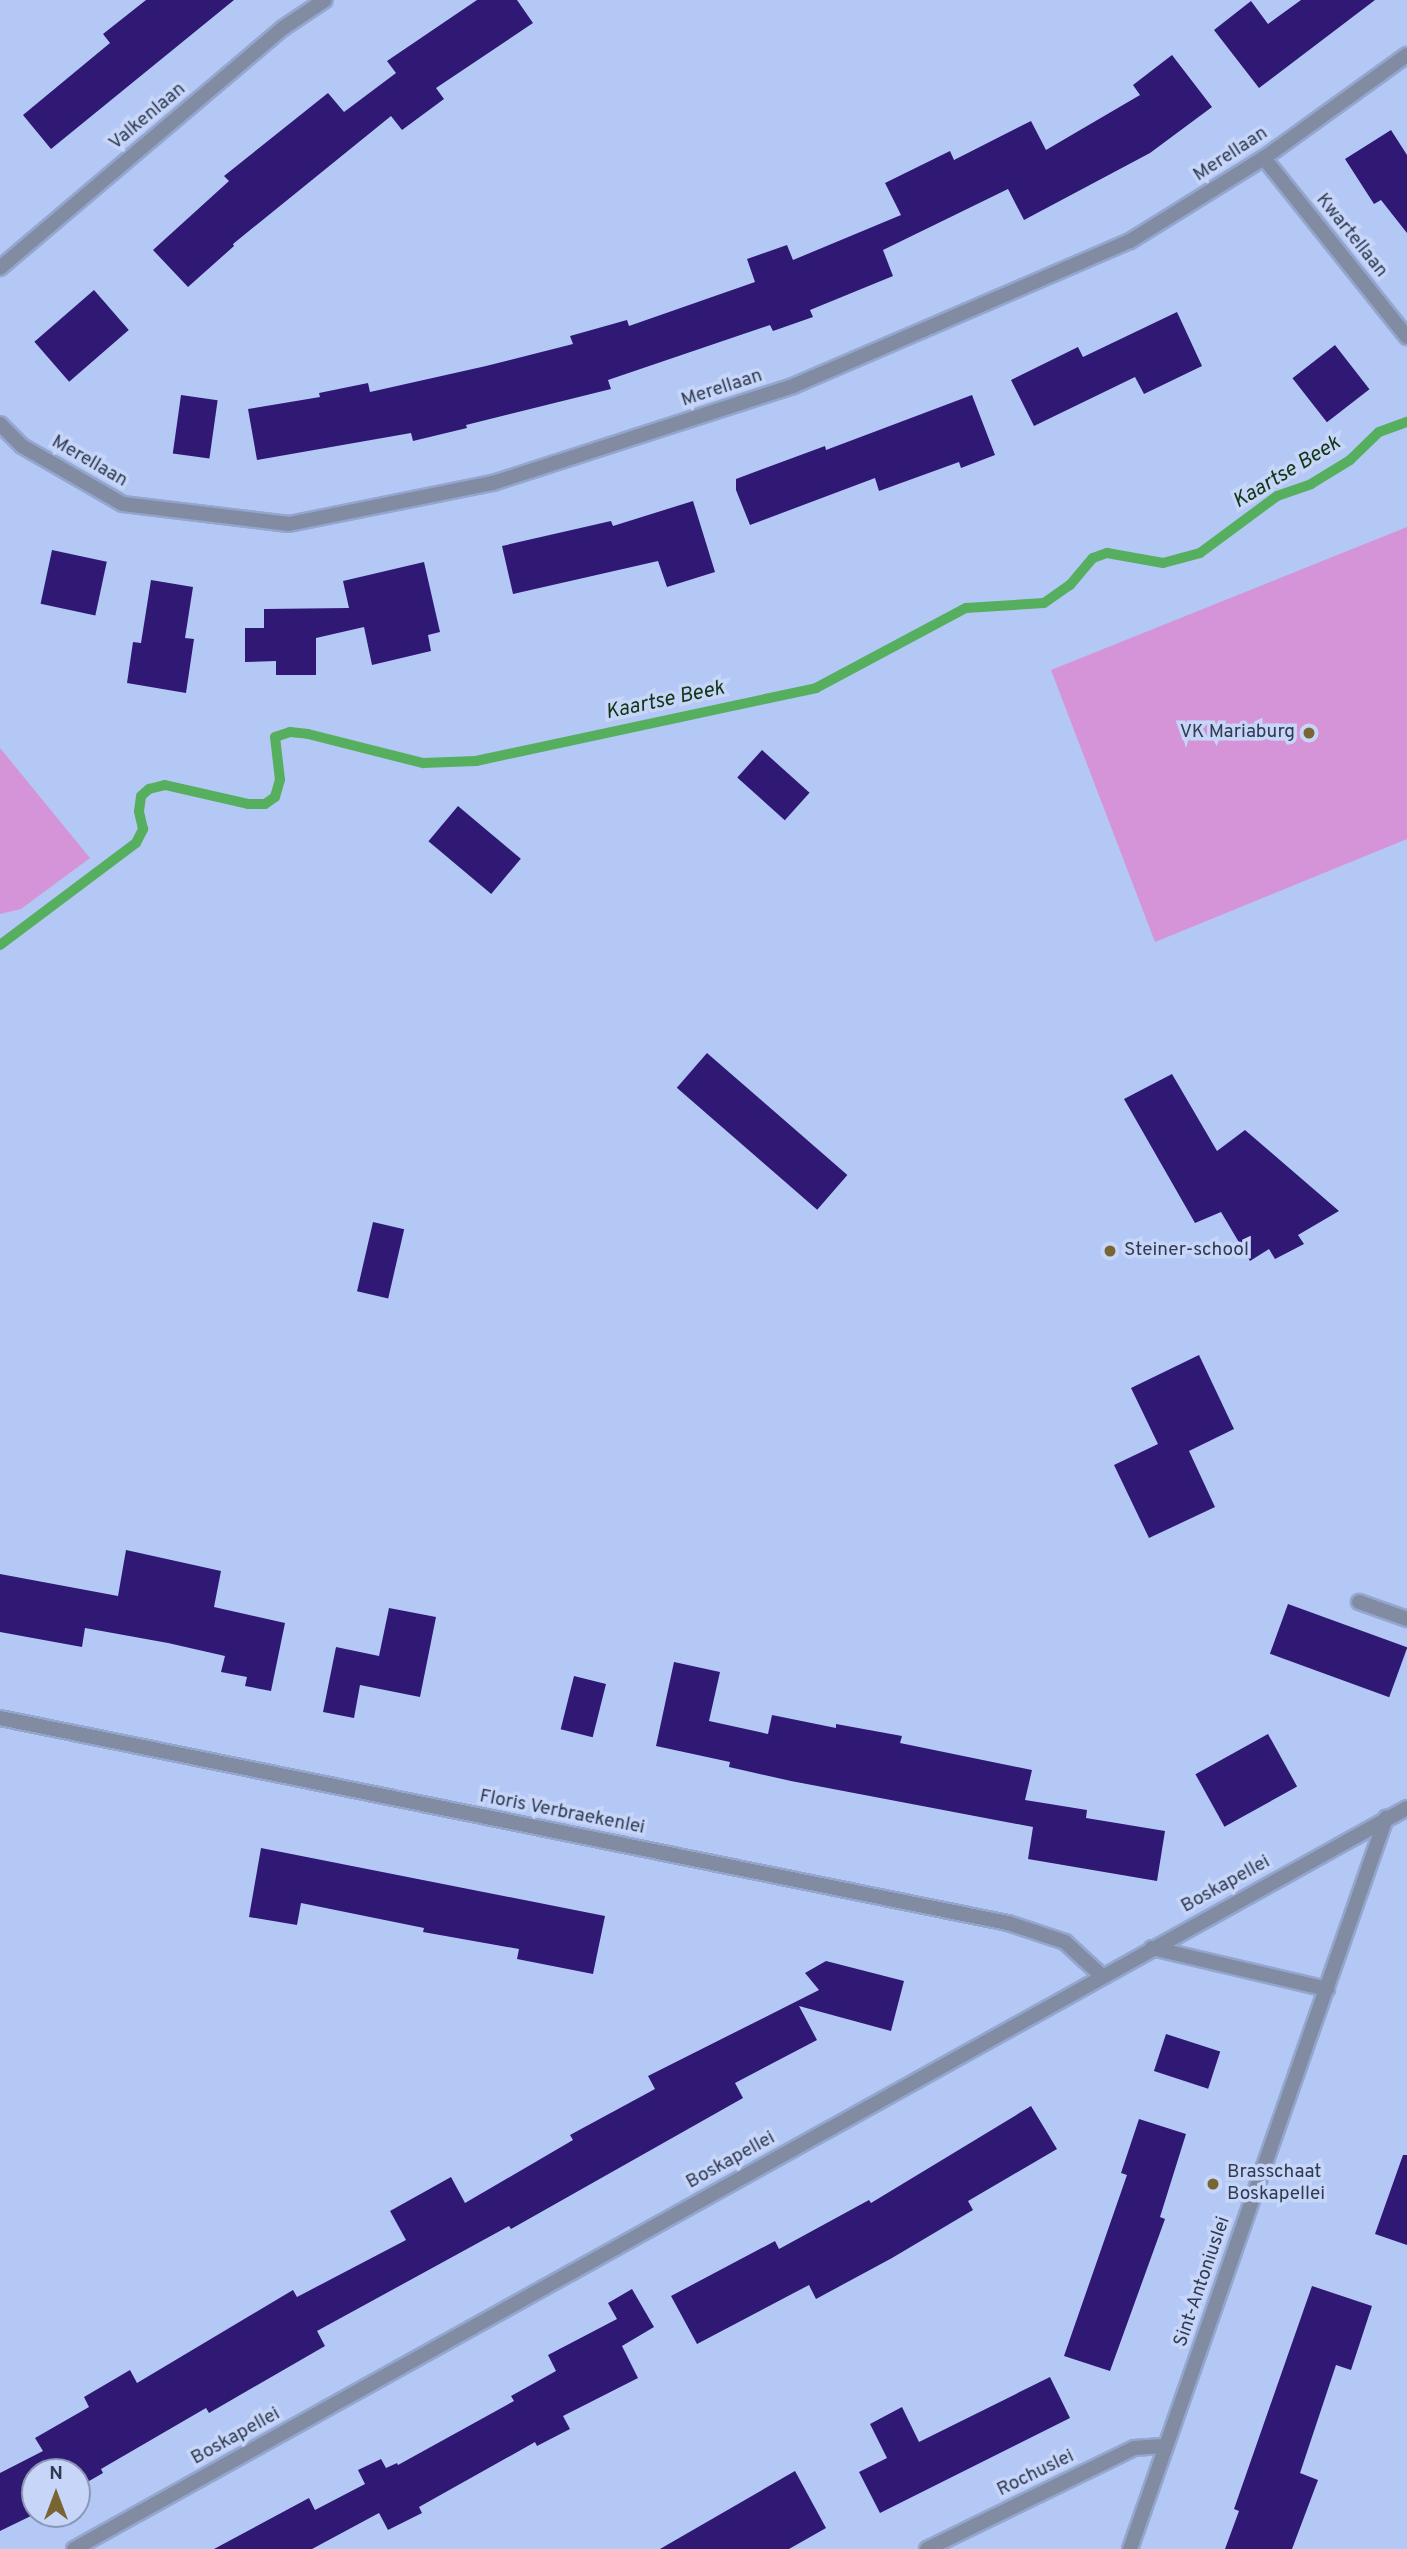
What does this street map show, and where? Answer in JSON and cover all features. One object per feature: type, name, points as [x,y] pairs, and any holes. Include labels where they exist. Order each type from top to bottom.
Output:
[{"type":"street","name":"Valkenlaan","points":[[0,268],[283,28],[325,0]]},
{"type":"street","name":"Merellaan","points":[[0,424],[22,446],[123,504],[261,521],[289,524],[493,483],[793,386],[1130,241],[1265,158],[1407,55]]},
{"type":"street","name":"Kwartellaan","points":[[1265,158],[1407,337]]},
{"type":"street","points":[[1359,1602],[1407,1619]]},
{"type":"street","name":"Floris Verbraekenlei","points":[[0,1718],[1008,1923],[1065,1942],[1102,1976]]},
{"type":"street","name":"Boskapellei","points":[[74,2549],[1407,1808]]},
{"type":"street","name":"Sint-Antoniuslei","points":[[1130,2549],[1387,1818]]},
{"type":"street","points":[[1152,1948],[1326,1989]]},
{"type":"street","name":"Rochuslei","points":[[927,2549],[1134,2448],[1166,2446]]},
{"type":"shaded area","points":[[1407,527],[1407,839],[1155,942],[1051,670]]},
{"type":"shaded area","points":[[0,748],[90,858],[21,909],[0,914]]},
{"type":"building","points":[[146,0],[234,0],[51,149],[23,115],[110,43],[103,34]]},
{"type":"building","points":[[477,0],[517,0],[533,23],[436,88],[444,99],[402,130],[391,116],[233,244],[234,246],[188,287],[153,250],[229,181],[224,176],[328,93],[344,112],[396,73],[387,61]]},
{"type":"building","points":[[1301,0],[1375,0],[1259,88],[1214,30],[1251,1],[1268,24]]},
{"type":"building","points":[[1172,55],[1212,107],[1150,153],[1024,220],[1008,189],[883,250],[893,276],[810,310],[813,317],[773,331],[770,325],[608,380],[611,389],[466,425],[467,428],[413,441],[411,433],[257,460],[248,409],[320,397],[319,393],[368,383],[370,392],[486,366],[573,344],[570,336],[627,320],[629,326],[755,282],[747,259],[787,245],[793,260],[901,215],[885,183],[950,151],[954,160],[1031,121],[1046,150],[1140,95],[1133,85]]},
{"type":"building","points":[[1391,130],[1407,155],[1407,233],[1381,200],[1374,204],[1345,159]]},
{"type":"building","points":[[94,290],[129,330],[69,382],[34,342]]},
{"type":"building","points":[[1177,312],[1202,366],[1144,394],[1135,377],[1034,426],[1011,380],[1078,347],[1083,357]]},
{"type":"building","points":[[1335,345],[1369,389],[1327,422],[1292,378]]},
{"type":"building","points":[[181,395],[218,400],[209,459],[173,453]]},
{"type":"building","points":[[972,395],[995,455],[961,468],[959,462],[879,491],[875,478],[750,525],[736,490],[736,479],[825,446],[826,450]]},
{"type":"building","points":[[693,501],[715,572],[667,587],[658,561],[513,594],[502,546],[611,521],[613,526]]},
{"type":"building","points":[[52,550],[107,562],[95,615],[41,604]]},
{"type":"building","points":[[424,562],[440,632],[428,635],[431,651],[372,665],[364,627],[316,638],[316,675],[276,675],[276,661],[245,662],[245,628],[264,628],[264,609],[349,608],[343,581]]},
{"type":"building","points":[[151,580],[193,587],[185,638],[194,639],[186,693],[127,683],[133,642],[141,643]]},
{"type":"building","points":[[762,750],[810,793],[785,820],[737,777]]},
{"type":"building","points":[[458,806],[521,859],[491,894],[428,841]]},
{"type":"building","points":[[707,1053],[847,1175],[817,1210],[677,1088]]},
{"type":"building","points":[[1172,1074],[1217,1151],[1245,1130],[1339,1211],[1298,1235],[1304,1244],[1275,1259],[1269,1249],[1250,1261],[1221,1212],[1195,1223],[1124,1099]]},
{"type":"building","points":[[373,1222],[404,1229],[388,1298],[357,1291]]},
{"type":"building","points":[[1199,1355],[1234,1429],[1189,1451],[1215,1507],[1149,1538],[1114,1465],[1158,1444],[1131,1388]]},
{"type":"building","points":[[126,1550],[221,1571],[214,1607],[285,1623],[271,1691],[245,1686],[247,1677],[221,1672],[225,1656],[168,1643],[85,1628],[82,1647],[0,1632],[0,1574],[118,1596]]},
{"type":"building","points":[[1288,1604],[1407,1647],[1389,1697],[1270,1654]]},
{"type":"building","points":[[389,1608],[436,1617],[420,1697],[360,1685],[354,1718],[323,1712],[336,1647],[379,1656]]},
{"type":"building","points":[[674,1662],[720,1672],[709,1721],[768,1734],[772,1715],[836,1728],[836,1724],[902,1736],[900,1743],[1032,1770],[1025,1800],[1087,1810],[1086,1818],[1165,1831],[1157,1881],[1028,1859],[1033,1827],[791,1781],[729,1767],[730,1762],[656,1746]]},
{"type":"building","points":[[574,1676],[606,1684],[593,1737],[561,1729]]},
{"type":"building","points":[[1268,1734],[1297,1786],[1224,1827],[1195,1774]]},
{"type":"building","points":[[261,1848],[605,1916],[593,1974],[517,1959],[519,1949],[423,1932],[424,1928],[301,1903],[297,1925],[249,1917]]},
{"type":"building","points":[[826,1961],[904,1981],[891,2031],[799,2006],[817,2040],[735,2083],[743,2098],[511,2229],[509,2226],[317,2331],[325,2346],[209,2413],[206,2408],[101,2469],[103,2473],[91,2480],[91,2458],[29,2458],[43,2451],[35,2438],[89,2407],[84,2397],[130,2370],[137,2383],[293,2290],[297,2297],[406,2240],[390,2211],[451,2177],[465,2203],[573,2140],[570,2135],[655,2089],[648,2076],[819,1990],[805,1973]]},
{"type":"building","points":[[1166,2034],[1220,2052],[1208,2089],[1154,2071]]},
{"type":"building","points":[[1031,2106],[1057,2149],[968,2201],[973,2210],[816,2299],[809,2285],[697,2344],[671,2296],[775,2241],[779,2249],[869,2200],[871,2203]]},
{"type":"building","points":[[1139,2119],[1186,2134],[1160,2217],[1165,2219],[1110,2371],[1064,2356],[1127,2175],[1121,2173]]},
{"type":"building","points":[[1403,2155],[1407,2155],[1407,2245],[1375,2234]]},
{"type":"building","points":[[1312,2286],[1372,2306],[1351,2370],[1336,2365],[1300,2473],[1318,2480],[1292,2549],[1225,2549],[1239,2511],[1234,2509]]},
{"type":"building","points":[[632,2289],[654,2327],[622,2346],[638,2378],[563,2416],[570,2429],[537,2446],[535,2442],[419,2507],[422,2513],[388,2530],[379,2513],[312,2549],[214,2549],[309,2498],[315,2510],[365,2484],[358,2470],[381,2459],[386,2468],[397,2463],[398,2465],[514,2401],[511,2396],[556,2371],[548,2355],[617,2319],[608,2303]]},
{"type":"building","points":[[1050,2377],[1070,2418],[880,2513],[859,2472],[887,2458],[870,2424],[902,2407],[919,2442]]},
{"type":"building","points":[[21,2462],[21,2521],[0,2531],[0,2473]]},
{"type":"building","points":[[795,2471],[826,2528],[789,2549],[660,2549]]},
{"type":"waterway","name":"Kaartse Beek","points":[[0,945],[136,843],[143,829],[139,811],[141,796],[149,789],[165,785],[248,804],[265,804],[275,797],[280,780],[275,737],[290,732],[308,734],[423,763],[476,761],[816,688],[966,608],[1044,603],[1070,585],[1093,558],[1107,553],[1163,563],[1200,553],[1277,496],[1311,484],[1350,460],[1379,432],[1407,422]]},
{"type":"place","name":"VK Mariaburg","points":[[1309,733]]},
{"type":"place","name":"Steiner-school","points":[[1110,1251]]},
{"type":"place","name":"Brasschaat Boskapellei","points":[[1213,2184]]}]
